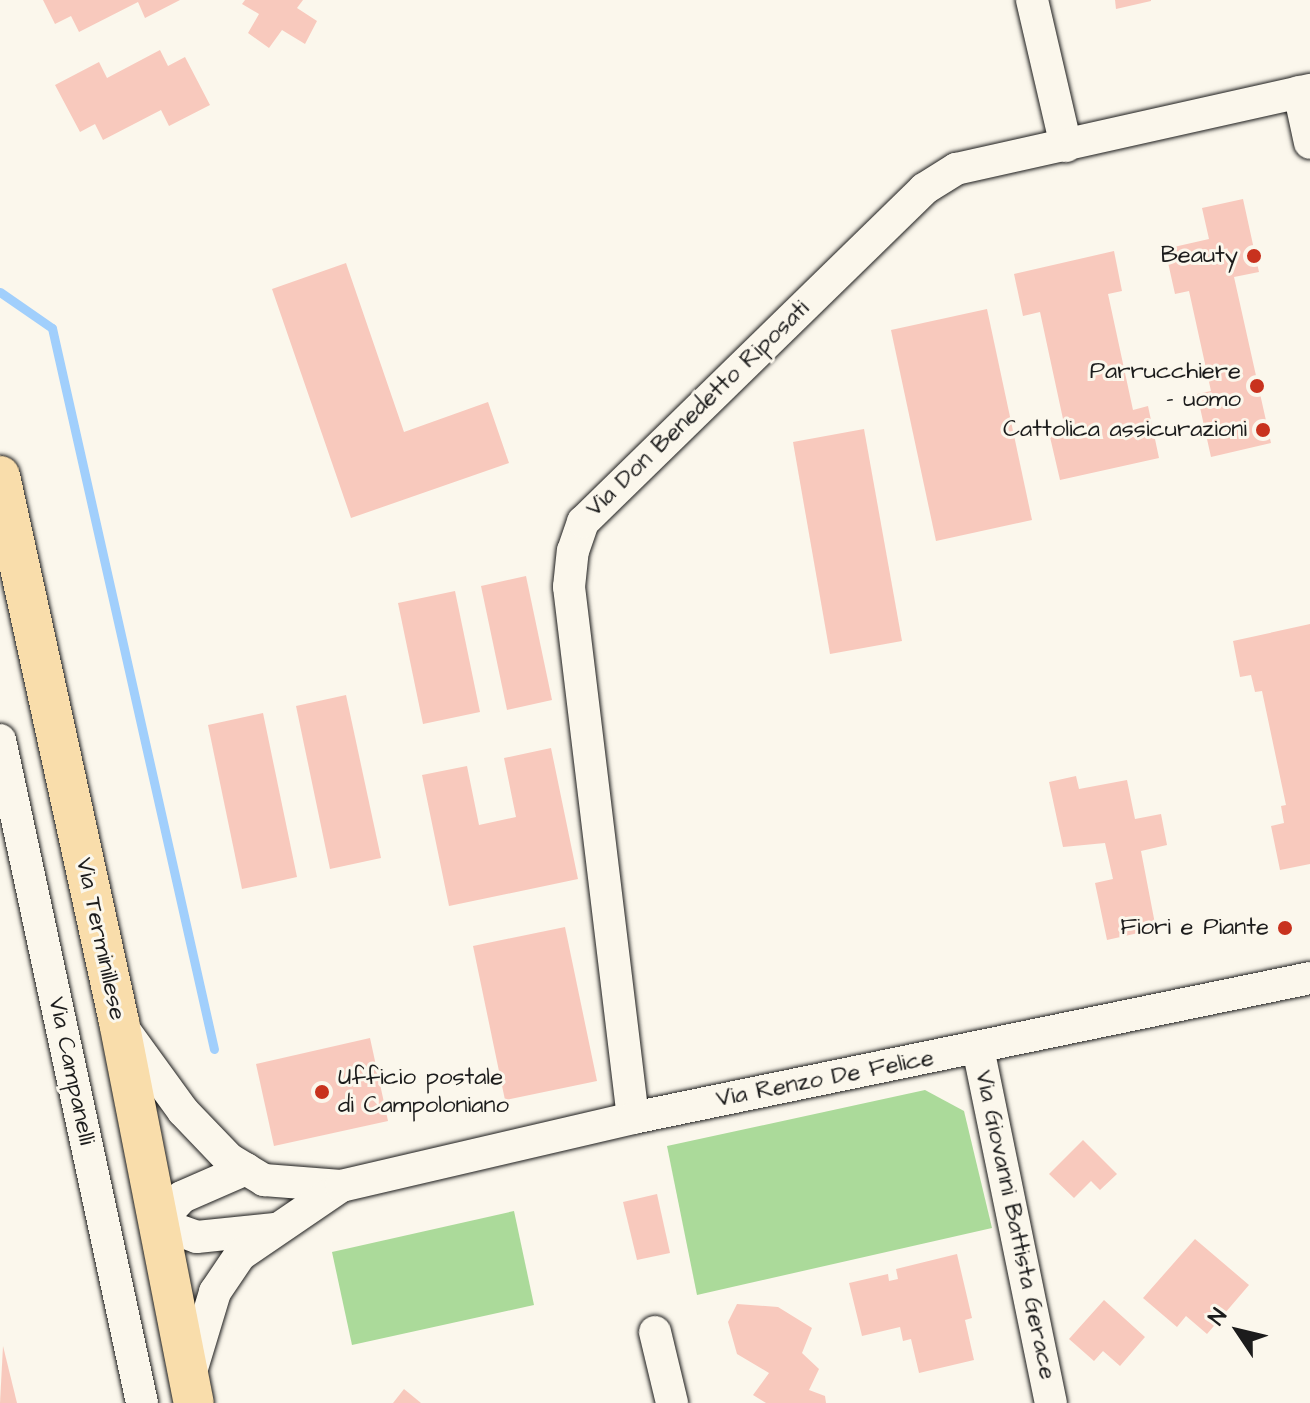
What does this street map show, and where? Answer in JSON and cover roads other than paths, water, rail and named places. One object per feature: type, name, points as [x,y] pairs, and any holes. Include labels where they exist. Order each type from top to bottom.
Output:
[{"type":"main road","name":"Via Terminillese","points":[[0,476],[119,1022],[192,1391]]},
{"type":"street","points":[[1032,0],[1066,146]]},
{"type":"street","points":[[1305,91],[1310,143]]},
{"type":"street","name":"Via Don Benedetto Riposati","points":[[633,1118],[569,587],[573,551],[583,522],[924,189],[982,160],[1066,146],[1305,91]]},
{"type":"street","name":"Via Campanelli","points":[[0,740],[13,868],[142,1403]]},
{"type":"street","name":"Via Renzo De Felice","points":[[119,1022],[183,1111],[229,1159],[264,1180],[341,1186],[633,1118],[1310,978]]},
{"type":"street","name":"Via Giovanni Battista Gerace","points":[[978,1048],[1051,1403]]},
{"type":"street","points":[[158,1223],[192,1191],[246,1169]]},
{"type":"street","name":"Via Renzo De Felice","points":[[192,1391],[215,1292],[240,1255],[341,1186]]},
{"type":"street","name":"Via Renzo De Felice","points":[[158,1223],[197,1237],[277,1229]]},
{"type":"street","points":[[655,1332],[672,1403]]},
{"type":"waterway","points":[[0,292],[52,328],[214,1049]]},
{"type":"place","name":"Beauty","points":[[1254,256]]},
{"type":"place","name":"Parrucchiere - uomo","points":[[1257,386]]},
{"type":"place","name":"Cattolica assicurazioni","points":[[1263,430]]},
{"type":"place","name":"Fiori e Piante","points":[[1285,928]]},
{"type":"place","name":"Ufficio postale di Campoloniano","points":[[322,1092]]}]
